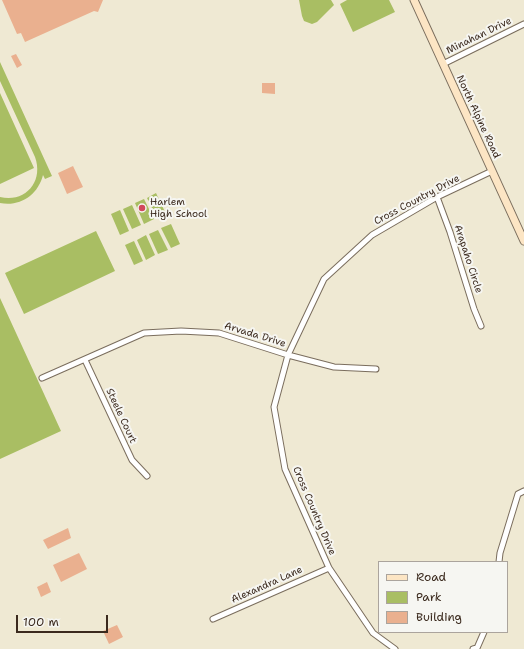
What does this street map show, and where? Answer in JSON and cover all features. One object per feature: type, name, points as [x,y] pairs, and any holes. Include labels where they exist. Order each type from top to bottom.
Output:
[{"type":"main road","name":"North Alpine Road","points":[[414,0],[524,241]]},
{"type":"street","name":"Minahan Drive","points":[[443,64],[524,24]]},
{"type":"street","name":"Cross Country Drive","points":[[394,649],[374,633],[329,568],[285,469],[274,407],[288,355],[324,279],[372,235],[437,198],[492,171]]},
{"type":"street","name":"Arapaho Circle","points":[[437,198],[450,232],[474,309],[481,326]]},
{"type":"street","name":"Arvada Drive","points":[[42,378],[144,333],[181,331],[219,333],[288,355],[334,367],[376,369]]},
{"type":"street","name":"Steele Court","points":[[85,360],[132,460],[148,476]]},
{"type":"street","points":[[499,561],[500,553],[518,494],[524,491]]},
{"type":"street","name":"Alexandra Lane","points":[[212,619],[329,568]]},
{"type":"street","points":[[475,648],[483,633]]},
{"type":"green space","points":[[299,0],[331,0],[334,5],[317,22],[312,24],[304,21]]},
{"type":"green space","points":[[347,0],[389,0],[395,12],[353,32],[340,4]]},
{"type":"green space","points":[[0,62],[52,176],[45,179],[43,175],[41,182],[32,194],[21,201],[7,204],[0,203],[0,197],[17,197],[30,189],[37,175],[37,166],[35,157],[0,81]]},
{"type":"green space","points":[[0,93],[34,168],[0,184]]},
{"type":"green space","points":[[156,193],[166,214],[157,218],[147,198]]},
{"type":"green space","points":[[144,199],[154,219],[144,224],[135,203]]},
{"type":"green space","points":[[132,205],[141,225],[132,229],[123,209]]},
{"type":"green space","points":[[120,210],[129,231],[120,235],[111,214]]},
{"type":"green space","points":[[171,224],[180,244],[171,248],[161,228]]},
{"type":"green space","points":[[158,230],[168,250],[158,254],[149,234]]},
{"type":"green space","points":[[96,231],[115,271],[24,314],[5,273]]},
{"type":"green space","points":[[146,235],[155,255],[146,260],[137,240]]},
{"type":"green space","points":[[134,241],[143,261],[134,265],[125,245]]},
{"type":"green space","points":[[0,298],[61,431],[0,459]]},
{"type":"building","points":[[2,0],[103,0],[98,12],[94,11],[25,42],[21,33],[17,34]]},
{"type":"building","points":[[16,54],[22,65],[17,68],[11,56]]},
{"type":"building","points":[[262,83],[275,83],[275,94],[262,93]]},
{"type":"building","points":[[73,166],[83,187],[67,194],[58,173]]},
{"type":"building","points":[[68,528],[71,538],[48,549],[43,540]]},
{"type":"building","points":[[79,553],[87,569],[61,582],[53,565]]},
{"type":"building","points":[[47,582],[51,592],[41,597],[37,587]]},
{"type":"building","points":[[117,625],[123,637],[109,644],[103,631]]},
{"type":"place","name":"Harlem High School","points":[[142,208]]}]
